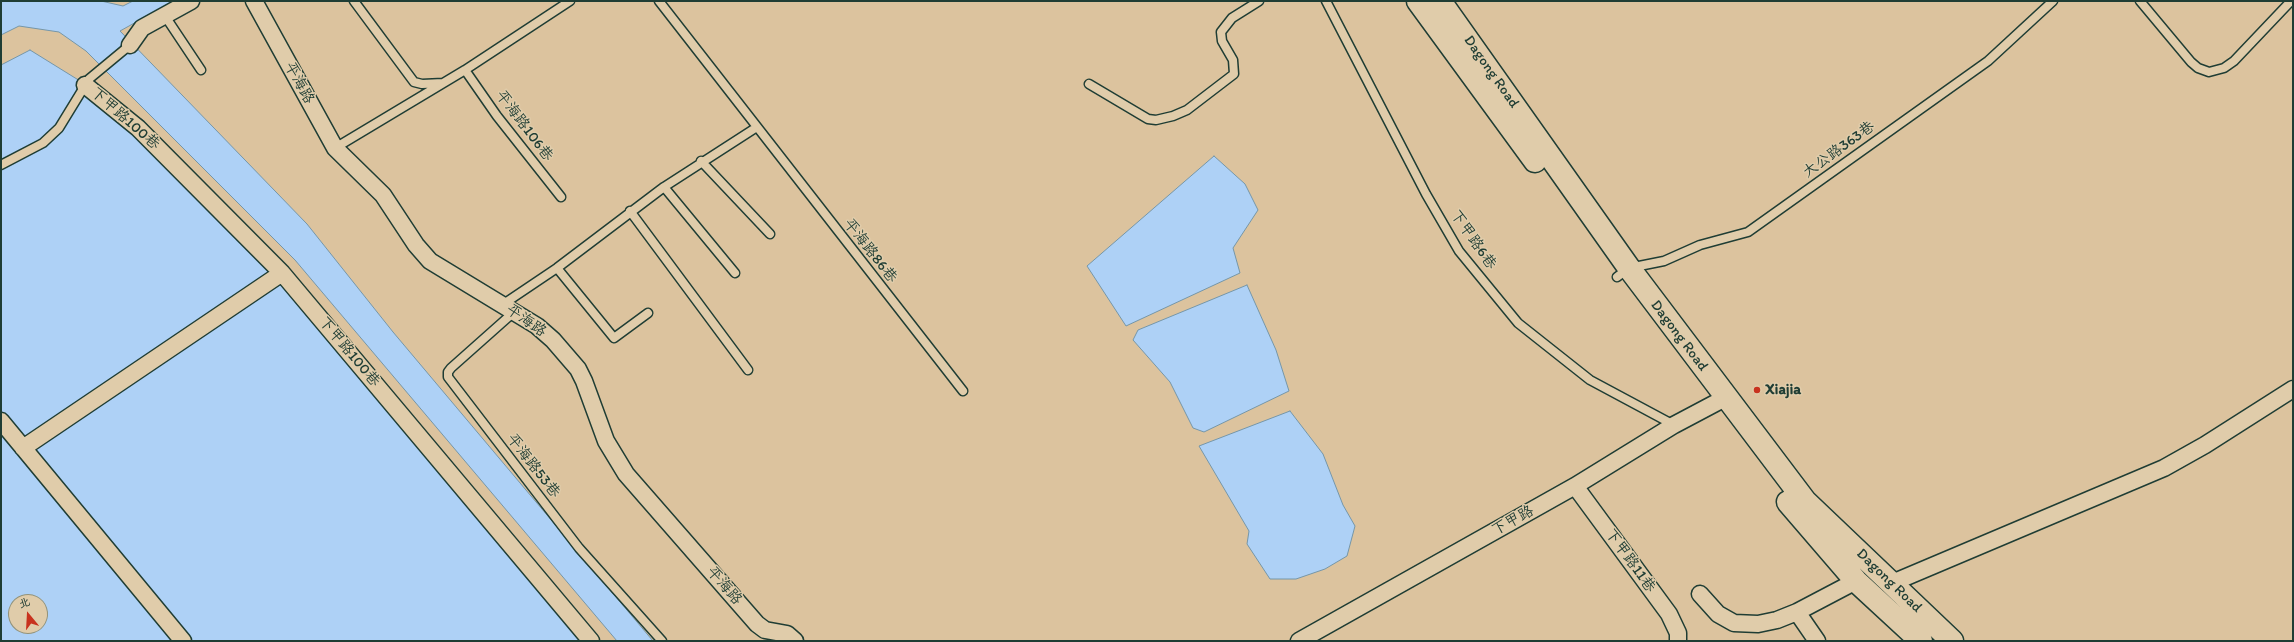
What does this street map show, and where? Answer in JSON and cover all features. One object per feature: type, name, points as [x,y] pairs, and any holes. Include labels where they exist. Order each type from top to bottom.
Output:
[{"type":"main road","name":"Dagong Road","points":[[1418,1],[1623,273],[1819,540],[1856,581],[1921,641]]},
{"type":"main road","name":"Dagong Road","points":[[1440,1],[1623,273]]},
{"type":"main road","name":"Dagong Road","points":[[1718,401],[1805,501],[1952,641]]},
{"type":"street","points":[[130,45],[142,28],[191,1]]},
{"type":"street","name":"平海路","points":[[254,1],[335,148],[383,195],[416,245],[430,261],[537,326],[578,369],[590,394],[606,441],[626,474],[757,624],[765,630],[787,634],[795,641]]},
{"type":"street","name":"下甲路100巷","points":[[87,82],[138,128],[282,273],[590,641]]},
{"type":"street","points":[[23,448],[282,273]]},
{"type":"street","points":[[1892,583],[2164,468],[2205,445],[2293,389]]},
{"type":"street","name":"下甲路","points":[[1299,641],[1575,486],[1674,425],[1718,401]]},
{"type":"street","points":[[1,421],[182,641]]},
{"type":"street","name":"下甲路11巷","points":[[1575,486],[1669,614],[1678,633],[1678,641]]},
{"type":"street","points":[[1700,594],[1718,614],[1734,623],[1758,624],[1777,620],[1797,612],[1856,581]]},
{"type":"street","points":[[1797,612],[1817,641]]},
{"type":"lane","points":[[354,1],[414,82],[422,84],[444,83]]},
{"type":"lane","points":[[335,148],[465,70],[570,1]]},
{"type":"lane","name":"平海路86巷","points":[[659,1],[963,390]]},
{"type":"lane","points":[[1089,84],[1148,119],[1156,120],[1173,116],[1187,110],[1234,74],[1233,60],[1222,41],[1221,32],[1232,18],[1259,1]]},
{"type":"lane","name":"下甲路6巷","points":[[1326,1],[1426,194],[1459,251],[1518,323],[1590,380],[1674,425]]},
{"type":"lane","name":"大公路363巷","points":[[1623,273],[1664,261],[1700,245],[1748,232],[1988,61],[2053,1]]},
{"type":"lane","points":[[2140,1],[2191,62],[2198,68],[2209,72],[2224,68],[2234,61],[2291,1]]},
{"type":"lane","points":[[164,16],[201,70]]},
{"type":"lane","points":[[1,165],[43,143],[59,128],[87,82],[130,45]]},
{"type":"lane","name":"平海路106巷","points":[[465,70],[497,116],[561,197]]},
{"type":"lane","points":[[508,309],[557,268],[630,211],[701,161],[757,127]]},
{"type":"lane","points":[[701,161],[770,234]]},
{"type":"lane","points":[[664,187],[734,273]]},
{"type":"lane","points":[[630,211],[748,370]]},
{"type":"lane","points":[[557,268],[614,338],[648,313]]},
{"type":"lane","name":"平海路53巷","points":[[508,309],[451,368],[448,372],[448,377],[579,548],[662,641]]},
{"type":"water","points":[[1,1],[101,1],[123,6],[133,1],[174,1],[120,31],[307,224],[393,332],[653,641],[617,641],[295,260],[86,51],[59,32],[19,26],[1,35]]},
{"type":"water","points":[[30,50],[143,120],[314,312],[586,641],[1,641],[1,65]]},
{"type":"water","points":[[1214,156],[1245,184],[1258,210],[1233,248],[1240,273],[1126,326],[1087,266]]},
{"type":"water","points":[[1247,285],[1276,350],[1289,391],[1204,432],[1193,428],[1170,382],[1133,340],[1138,330]]},
{"type":"water","points":[[1290,411],[1323,454],[1343,505],[1355,526],[1347,556],[1325,569],[1296,579],[1270,579],[1247,544],[1249,531],[1199,446]]},
{"type":"place","name":"Xiajia","points":[[1757,390]]}]
